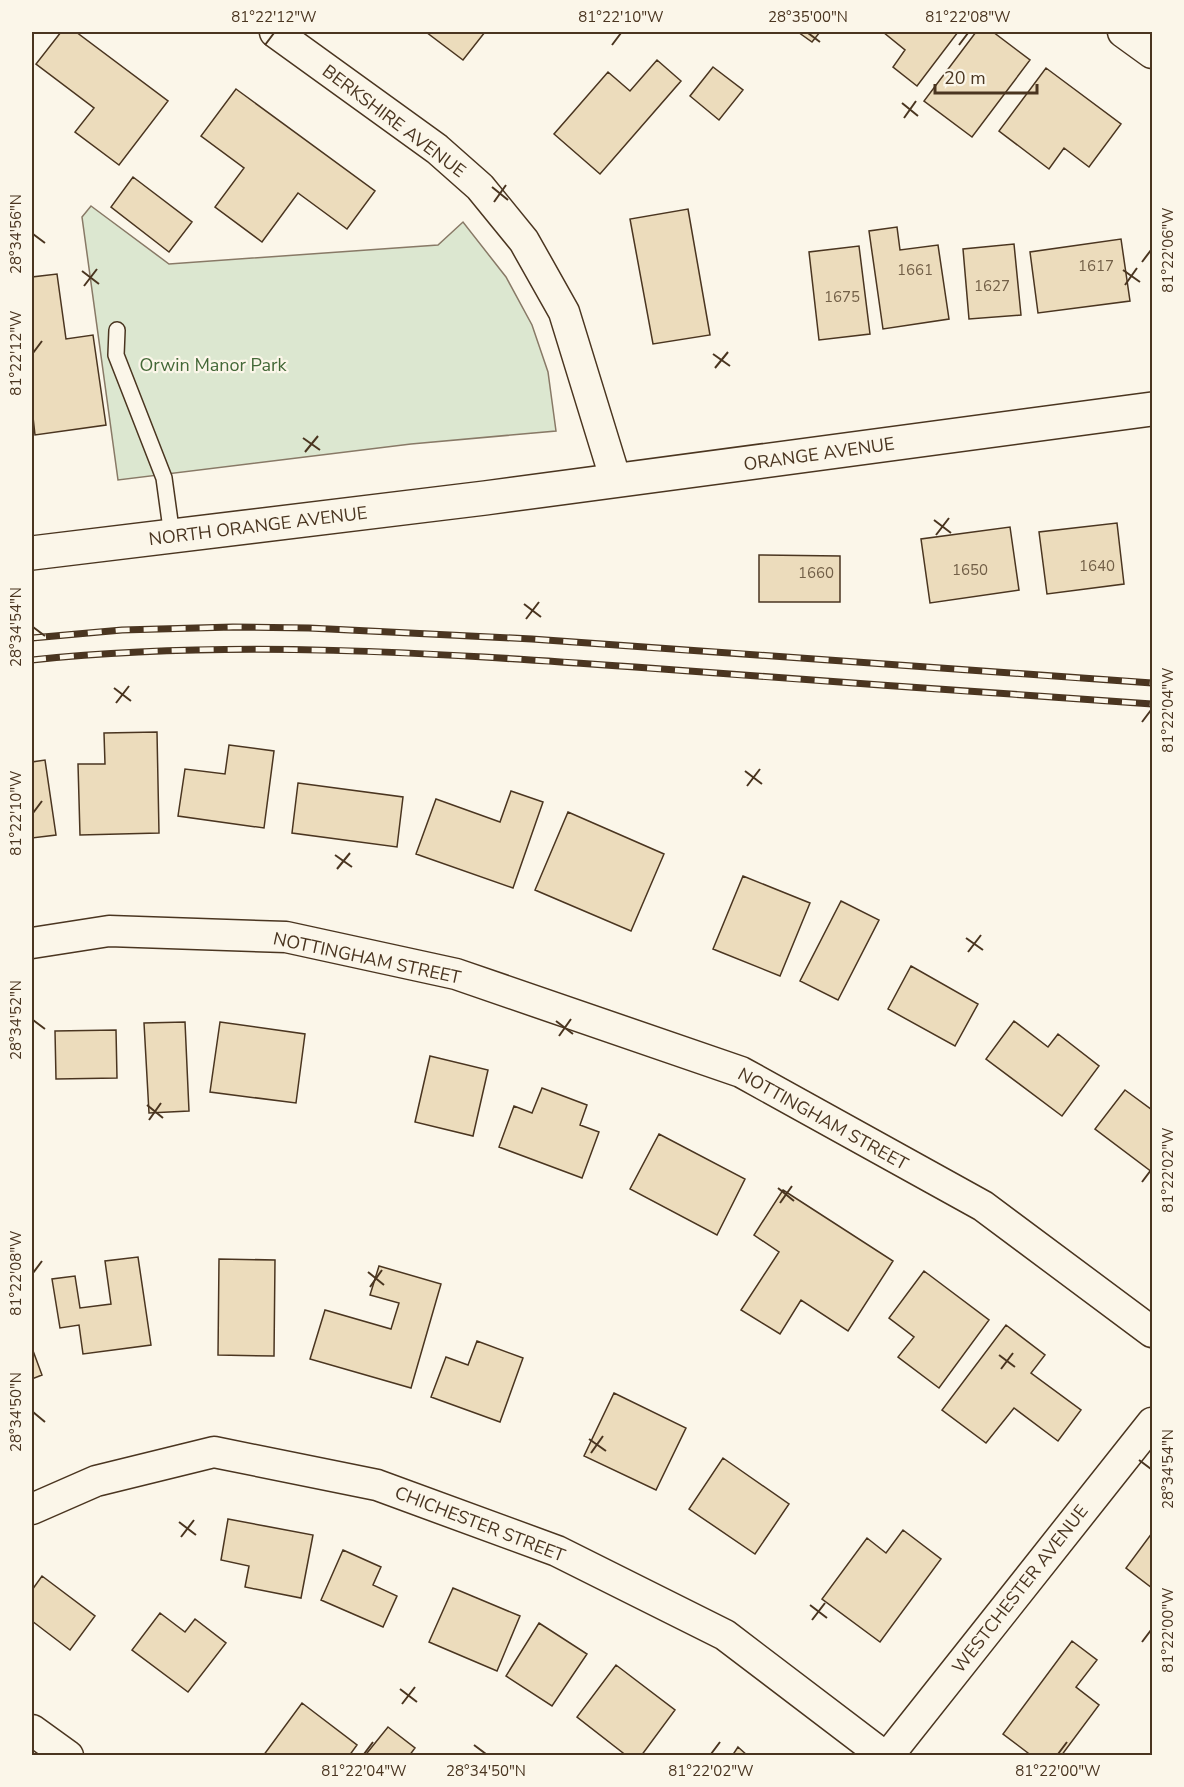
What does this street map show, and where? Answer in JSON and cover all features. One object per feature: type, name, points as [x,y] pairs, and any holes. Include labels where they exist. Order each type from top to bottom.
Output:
[{"type":"main road","name":"ORANGE AVENUE","points":[[485,498],[1152,409]]},
{"type":"main road","name":"NORTH ORANGE AVENUE","points":[[32,553],[485,498]]},
{"type":"street","name":"BERKSHIRE AVENUE","points":[[275,32],[437,149],[480,187],[524,241],[564,312],[616,481]]},
{"type":"street","points":[[1123,32],[1152,53]]},
{"type":"street","name":"NOTTINGHAM STREET","points":[[32,943],[109,931],[286,937],[456,974],[741,1072],[983,1206],[1152,1332]]},
{"type":"street","name":"WESTCHESTER AVENUE","points":[[888,1755],[1152,1423]]},
{"type":"street","name":"CHICHESTER STREET","points":[[32,1509],[96,1481],[214,1452],[377,1485],[557,1551],[725,1635],[884,1755]]},
{"type":"street","points":[[32,1730],[68,1755]]},
{"type":"lane","points":[[117,330],[116,355],[164,478],[172,536]]},
{"type":"green space","name":"Orwin Manor Park","points":[[91,206],[169,264],[438,245],[463,222],[506,277],[532,325],[548,372],[556,431],[411,444],[118,480],[82,217]]},
{"type":"building","points":[[61,32],[76,32],[168,101],[119,165],[75,132],[94,108],[36,64]]},
{"type":"building","points":[[426,32],[485,32],[463,60]]},
{"type":"building","points":[[798,32],[820,32],[812,42]]},
{"type":"building","points":[[883,32],[958,32],[917,86],[893,67],[905,50]]},
{"type":"building","points":[[976,32],[993,32],[1030,60],[972,137],[924,101]]},
{"type":"building","points":[[657,60],[681,81],[600,174],[554,134],[608,72],[630,91]]},
{"type":"building","points":[[713,67],[743,90],[719,120],[690,96]]},
{"type":"building","points":[[1046,68],[1121,124],[1089,167],[1064,148],[1049,169],[999,131]]},
{"type":"building","points":[[236,89],[375,191],[347,229],[298,193],[262,242],[215,207],[244,168],[201,136]]},
{"type":"building","points":[[133,177],[192,222],[169,252],[111,207]]},
{"type":"building","points":[[688,209],[710,335],[653,344],[630,219]]},
{"type":"building","points":[[897,227],[900,250],[938,245],[949,319],[883,329],[869,231]]},
{"type":"building","points":[[1121,239],[1130,301],[1038,313],[1030,252]]},
{"type":"building","points":[[1014,244],[1021,315],[969,319],[963,249]]},
{"type":"building","points":[[859,246],[870,334],[819,340],[809,252]]},
{"type":"building","points":[[57,274],[66,339],[93,335],[106,425],[35,435],[32,408],[32,277]]},
{"type":"building","points":[[1117,523],[1124,584],[1047,594],[1039,532]]},
{"type":"building","points":[[1010,527],[1019,590],[930,603],[921,539]]},
{"type":"building","points":[[759,555],[840,556],[840,602],[759,602]]},
{"type":"building","points":[[157,732],[159,833],[80,835],[78,764],[105,764],[104,733]]},
{"type":"building","points":[[229,745],[274,751],[264,828],[178,816],[185,769],[225,774]]},
{"type":"building","points":[[45,760],[56,835],[32,838],[32,762]]},
{"type":"building","points":[[298,783],[403,797],[397,847],[292,833]]},
{"type":"building","points":[[511,791],[543,802],[513,888],[416,854],[436,799],[500,822]]},
{"type":"building","points":[[568,812],[664,854],[631,931],[535,890]]},
{"type":"building","points":[[743,876],[810,903],[780,976],[713,949]]},
{"type":"building","points":[[841,901],[879,920],[838,1000],[800,981]]},
{"type":"building","points":[[911,966],[978,1004],[955,1046],[888,1009]]},
{"type":"building","points":[[1014,1021],[1048,1047],[1058,1034],[1099,1066],[1062,1116],[986,1059]]},
{"type":"building","points":[[185,1022],[189,1111],[149,1113],[144,1023]]},
{"type":"building","points":[[220,1022],[305,1034],[296,1103],[210,1092]]},
{"type":"building","points":[[116,1030],[117,1078],[56,1079],[55,1031]]},
{"type":"building","points":[[430,1056],[488,1070],[473,1136],[415,1122]]},
{"type":"building","points":[[542,1088],[587,1105],[580,1125],[599,1132],[582,1178],[499,1147],[514,1106],[532,1113]]},
{"type":"building","points":[[1125,1090],[1152,1110],[1152,1172],[1095,1129]]},
{"type":"building","points":[[659,1134],[745,1179],[717,1235],[630,1189]]},
{"type":"building","points":[[783,1190],[893,1261],[848,1331],[801,1300],[780,1334],[741,1310],[779,1252],[754,1235]]},
{"type":"building","points":[[138,1257],[151,1345],[83,1354],[79,1325],[60,1328],[52,1279],[75,1276],[80,1308],[111,1304],[105,1261]]},
{"type":"building","points":[[219,1259],[275,1260],[274,1356],[218,1355]]},
{"type":"building","points":[[379,1266],[441,1284],[411,1388],[310,1359],[325,1310],[391,1329],[399,1303],[370,1295]]},
{"type":"building","points":[[924,1271],[989,1320],[939,1388],[898,1357],[914,1337],[889,1318]]},
{"type":"building","points":[[1006,1325],[1045,1355],[1031,1373],[1081,1410],[1058,1441],[1014,1408],[986,1443],[942,1410]]},
{"type":"building","points":[[477,1341],[523,1358],[500,1422],[431,1397],[446,1357],[468,1365]]},
{"type":"building","points":[[32,1348],[42,1375],[32,1379]]},
{"type":"building","points":[[614,1393],[686,1428],[656,1490],[584,1456]]},
{"type":"building","points":[[723,1458],[789,1504],[755,1554],[689,1509]]},
{"type":"building","points":[[228,1519],[313,1535],[301,1598],[245,1587],[249,1566],[221,1560]]},
{"type":"building","points":[[903,1530],[941,1559],[880,1642],[822,1599],[867,1538],[886,1553]]},
{"type":"building","points":[[1152,1533],[1152,1588],[1126,1568]]},
{"type":"building","points":[[343,1550],[381,1567],[373,1585],[397,1596],[383,1627],[321,1600]]},
{"type":"building","points":[[42,1576],[95,1616],[70,1650],[32,1621],[32,1590]]},
{"type":"building","points":[[453,1588],[520,1616],[497,1671],[429,1642]]},
{"type":"building","points":[[160,1613],[185,1632],[195,1619],[226,1643],[188,1692],[132,1650]]},
{"type":"building","points":[[539,1623],[587,1654],[552,1706],[506,1676]]},
{"type":"building","points":[[1072,1641],[1097,1660],[1076,1687],[1099,1705],[1061,1756],[1032,1756],[1003,1734]]},
{"type":"building","points":[[616,1665],[675,1710],[641,1756],[627,1756],[577,1717]]},
{"type":"building","points":[[302,1703],[357,1745],[349,1756],[263,1756]]},
{"type":"building","points":[[388,1727],[415,1748],[409,1756],[370,1756],[367,1753]]},
{"type":"building","points":[[738,1747],[748,1756],[732,1756]]},
{"type":"railway","points":[[32,638],[122,630],[233,627],[309,628],[532,639],[1152,683]]},
{"type":"railway","points":[[32,660],[182,650],[333,650],[560,662],[1152,704]]}]
